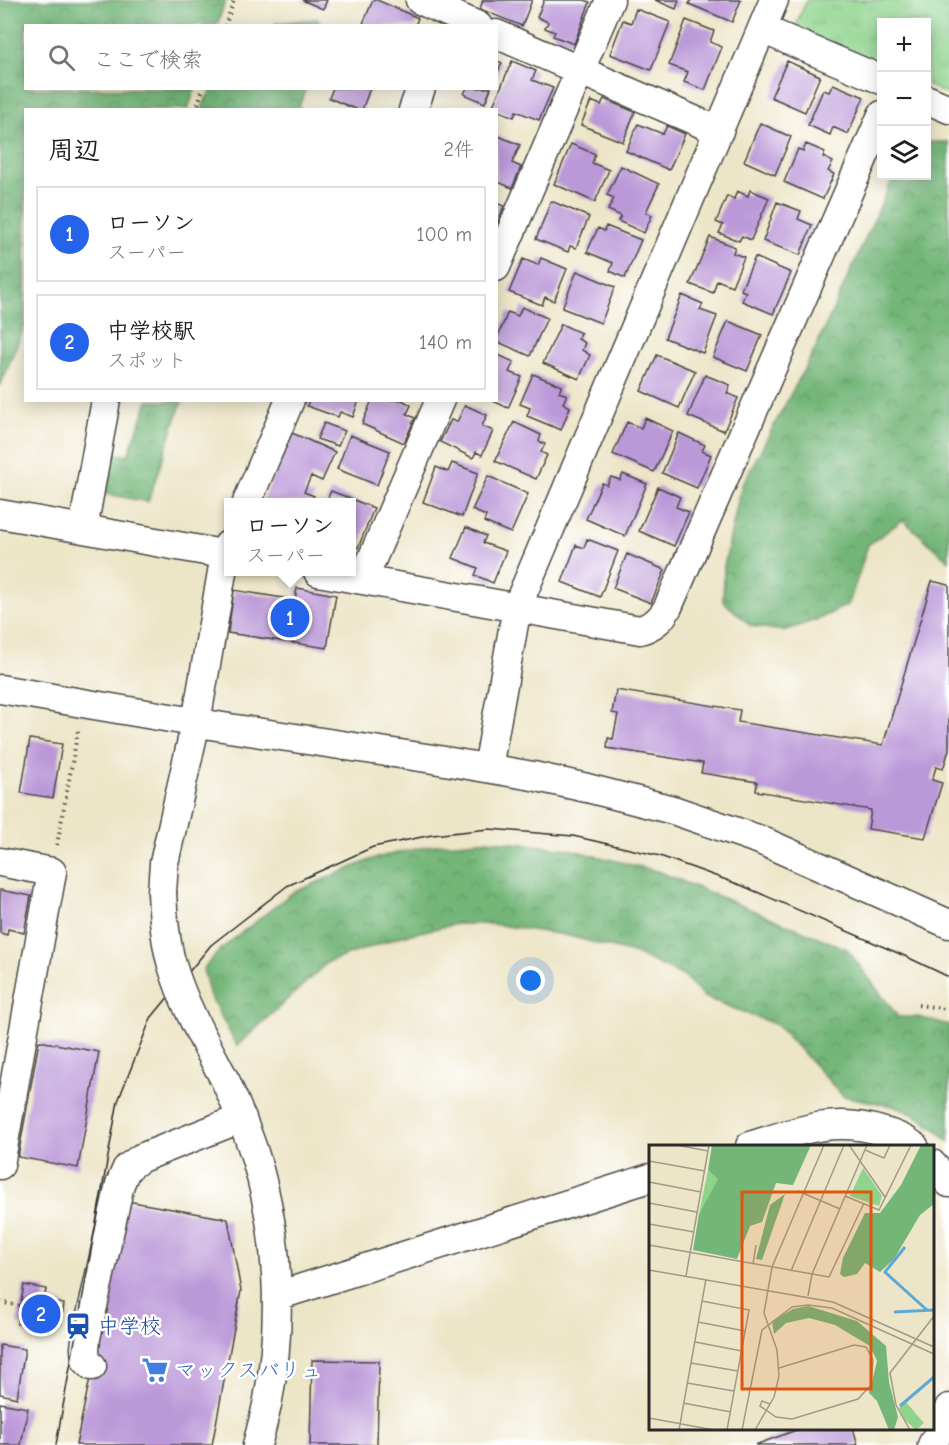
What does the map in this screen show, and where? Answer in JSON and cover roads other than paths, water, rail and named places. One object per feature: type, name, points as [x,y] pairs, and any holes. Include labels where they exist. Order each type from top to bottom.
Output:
[{"type":"street","points":[[420,0],[459,16]]},
{"type":"street","points":[[498,262],[610,0]]},
{"type":"street","points":[[488,768],[517,608],[774,0]]},
{"type":"street","points":[[762,29],[877,78]]},
{"type":"street","points":[[498,35],[719,130]]},
{"type":"street","points":[[414,108],[421,90]]},
{"type":"street","points":[[931,101],[949,109]]},
{"type":"street","points":[[340,576],[640,630],[662,619],[878,126]]},
{"type":"street","points":[[83,529],[106,402]]},
{"type":"street","points":[[249,498],[289,402]]},
{"type":"street","points":[[363,580],[439,402]]},
{"type":"street","points":[[0,514],[224,552]]},
{"type":"street","points":[[224,568],[196,722],[164,863],[162,892],[165,932],[171,964],[186,1006],[226,1082],[230,1123],[256,1159],[267,1201],[274,1248],[277,1296],[274,1360],[268,1401],[257,1445]]},
{"type":"street","points":[[0,689],[488,768],[587,788],[673,810],[760,840],[949,924]]},
{"type":"street","points":[[0,862],[52,872],[13,1020],[0,1165]]},
{"type":"street","points":[[92,1366],[86,1360],[86,1338],[120,1184],[128,1168],[141,1158],[230,1123]]},
{"type":"street","points":[[753,1145],[823,1125],[849,1124],[895,1135],[912,1145]]},
{"type":"street","points":[[934,1165],[949,1183]]},
{"type":"street","points":[[277,1296],[649,1179]]},
{"type":"street","points":[[932,1445],[946,1419],[949,1407]]},
{"type":"tram line","points":[[56,1445],[118,1101],[151,1018],[211,945],[287,886],[373,847],[432,835],[489,829],[573,836],[660,856],[743,886],[949,977]]},
{"type":"place","name":"ローソン","points":[[290,618]]},
{"type":"place","name":"中学校駅","points":[[41,1314]]},
{"type":"place","name":"中学校","points":[[78,1326]]},
{"type":"place","name":"マックスバリュ","points":[[155,1370]]}]
